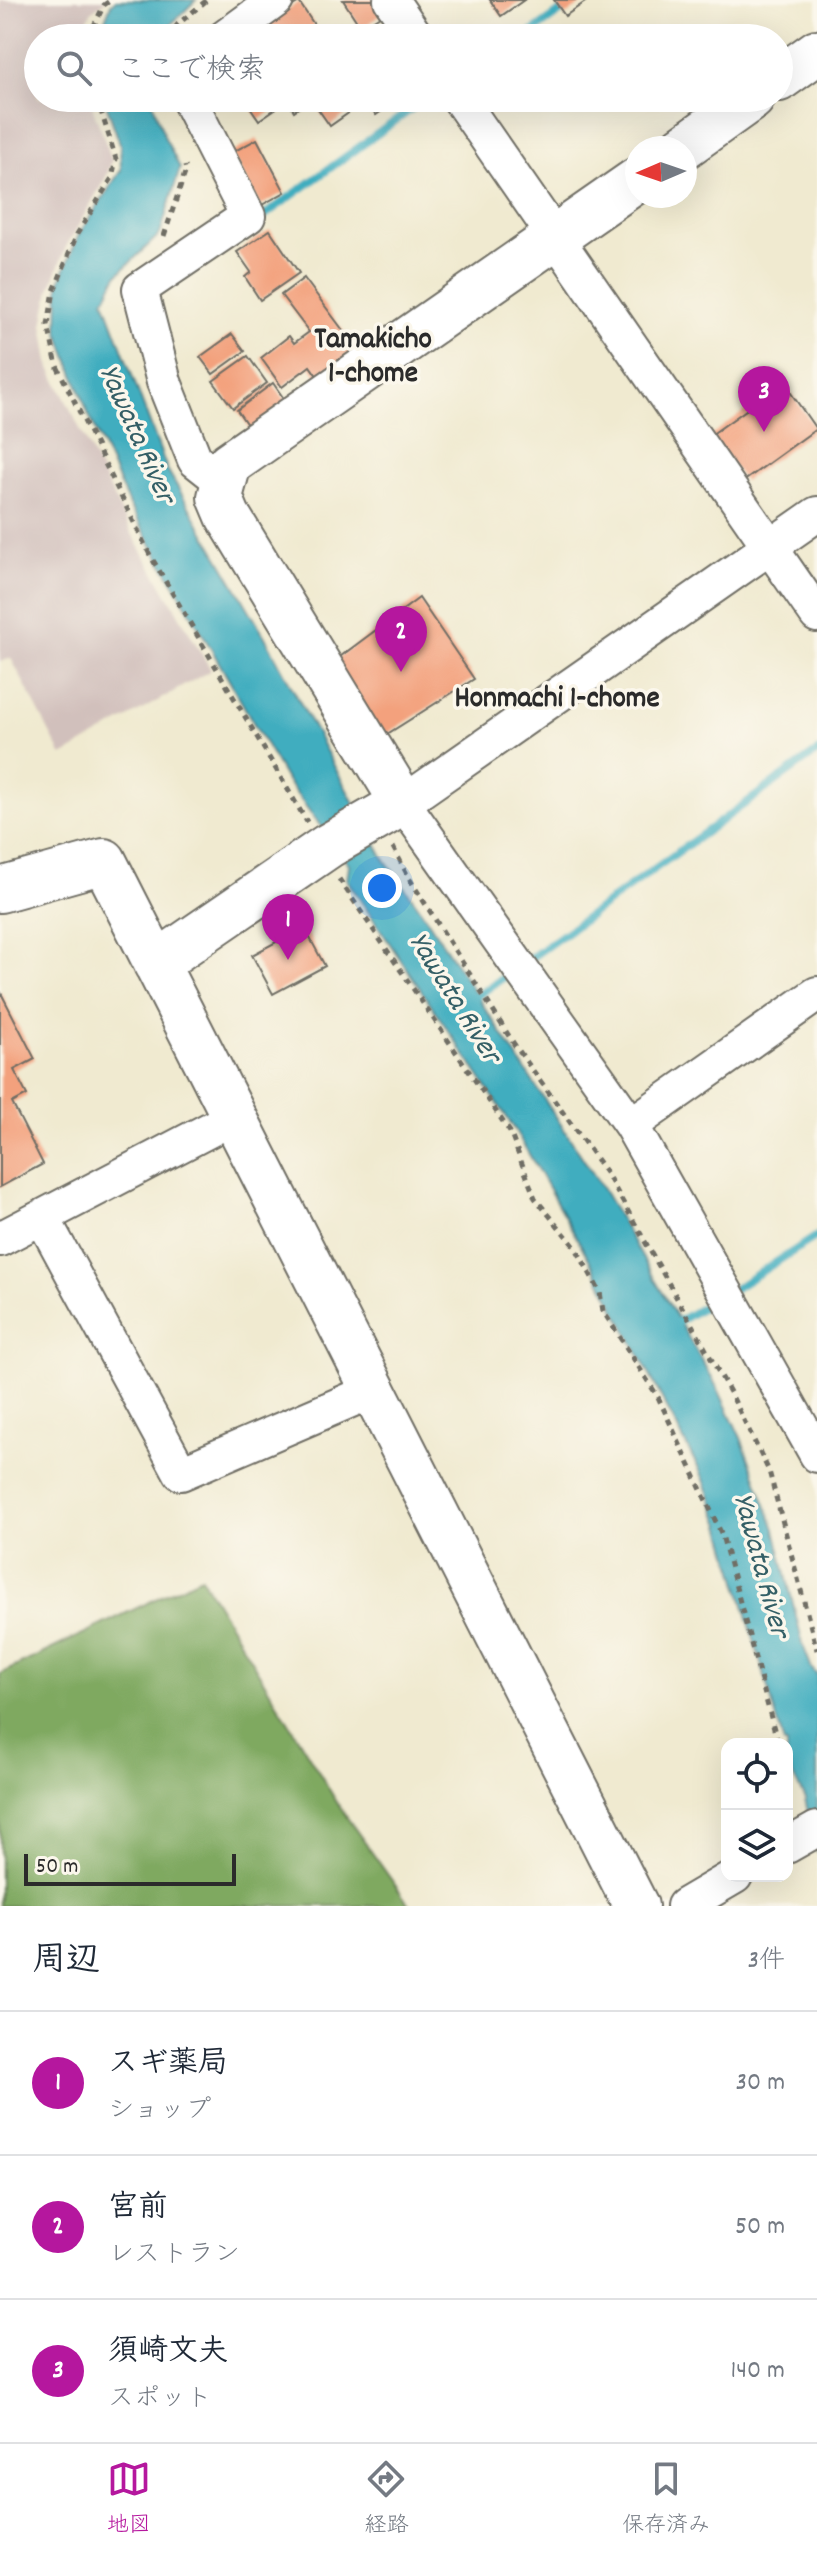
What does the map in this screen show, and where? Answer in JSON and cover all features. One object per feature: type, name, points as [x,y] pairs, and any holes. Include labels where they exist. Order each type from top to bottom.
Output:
[{"type":"street","points":[[243,24],[276,0]]},
{"type":"street","points":[[391,0],[407,24]]},
{"type":"street","points":[[793,69],[817,52]]},
{"type":"street","points":[[195,112],[248,216],[140,289],[164,382],[195,460],[223,482]]},
{"type":"street","points":[[469,112],[817,615]]},
{"type":"street","points":[[697,137],[732,112]]},
{"type":"street","points":[[625,188],[229,464],[220,497],[386,812],[631,1125],[817,1454]]},
{"type":"street","points":[[156,964],[324,848],[386,812],[817,514]]},
{"type":"street","points":[[0,890],[104,861],[636,1906]]},
{"type":"street","points":[[631,1125],[817,994]]},
{"type":"street","points":[[0,1239],[234,1117]]},
{"type":"street","points":[[42,1217],[181,1473],[374,1390]]},
{"type":"street","points":[[684,1906],[725,1882]]},
{"type":"path","points":[[95,24],[104,5],[111,0]]},
{"type":"path","points":[[178,24],[207,0]]},
{"type":"path","points":[[101,112],[116,159],[112,178],[77,234],[54,291],[48,325],[57,366],[150,555],[324,848],[510,1132],[535,1198],[576,1248],[600,1292],[603,1311],[658,1397],[722,1535],[776,1738]]},
{"type":"path","points":[[409,878],[514,1044],[607,1174],[731,1394],[769,1471],[817,1650]]},
{"type":"shaded area","points":[[0,0],[107,0],[92,11],[85,24],[24,24],[24,112],[94,112],[112,160],[106,177],[66,247],[50,289],[43,325],[50,368],[131,532],[211,670],[62,756],[11,658],[0,662]]},
{"type":"green space","points":[[201,1577],[341,1809],[410,1906],[0,1906],[0,1674]]},
{"type":"water","points":[[116,0],[196,0],[171,24],[103,24],[111,4]]},
{"type":"water","name":"Yawata River","points":[[109,112],[156,112],[180,168],[160,234],[117,275],[104,300],[167,469],[265,637],[384,859],[419,907],[601,1186],[718,1389],[741,1438],[775,1529],[803,1645],[817,1675],[817,1853],[805,1799],[793,1776],[793,1738],[782,1738],[721,1525],[703,1477],[594,1268],[514,1128],[347,880],[349,864],[286,780],[129,505],[88,413],[58,331],[59,283],[79,234],[121,170],[120,144]]},
{"type":"building","points":[[343,0],[381,0],[388,11],[367,24],[358,24]]},
{"type":"building","points":[[490,0],[524,0],[501,16]]},
{"type":"building","points":[[554,0],[588,0],[565,16]]},
{"type":"building","points":[[299,2],[314,24],[265,24]]},
{"type":"building","points":[[254,112],[271,112],[259,120]]},
{"type":"building","points":[[320,112],[350,112],[330,126]]},
{"type":"building","points":[[257,139],[285,192],[260,206],[231,153]]},
{"type":"building","points":[[270,230],[299,273],[260,300],[245,277],[251,272],[237,252]]},
{"type":"building","points":[[304,278],[357,349],[325,387],[310,366],[282,387],[261,358],[289,336],[294,343],[309,332],[281,295]]},
{"type":"building","points":[[232,334],[245,351],[213,374],[200,357]]},
{"type":"building","points":[[248,356],[267,383],[233,408],[213,381]]},
{"type":"building","points":[[273,383],[289,406],[252,432],[237,410]]},
{"type":"building","points":[[784,383],[816,429],[744,481],[711,435]]},
{"type":"building","points":[[419,598],[474,679],[376,741],[329,665]]},
{"type":"building","points":[[304,927],[325,966],[273,994],[252,955]]},
{"type":"building","points":[[0,991],[35,1059],[14,1070],[27,1095],[12,1103],[43,1164],[0,1187]]},
{"type":"waterway","points":[[544,24],[577,0]]},
{"type":"waterway","points":[[265,215],[408,112]]},
{"type":"waterway","points":[[525,962],[817,752]]},
{"type":"waterway","name":"Yawata River","points":[[470,1001],[511,972]]},
{"type":"waterway","points":[[734,1289],[817,1236]]},
{"type":"waterway","points":[[671,1326],[718,1298]]},
{"type":"place","name":"須崎文夫","points":[[764,432]]},
{"type":"place","name":"宮前","points":[[401,672]]},
{"type":"place","name":"スギ薬局","points":[[288,960]]},
{"type":"district","name":"Tamakicho 1-chome","points":[[373,358]]},
{"type":"district","name":"Honmachi 1-chome","points":[[557,700]]}]
